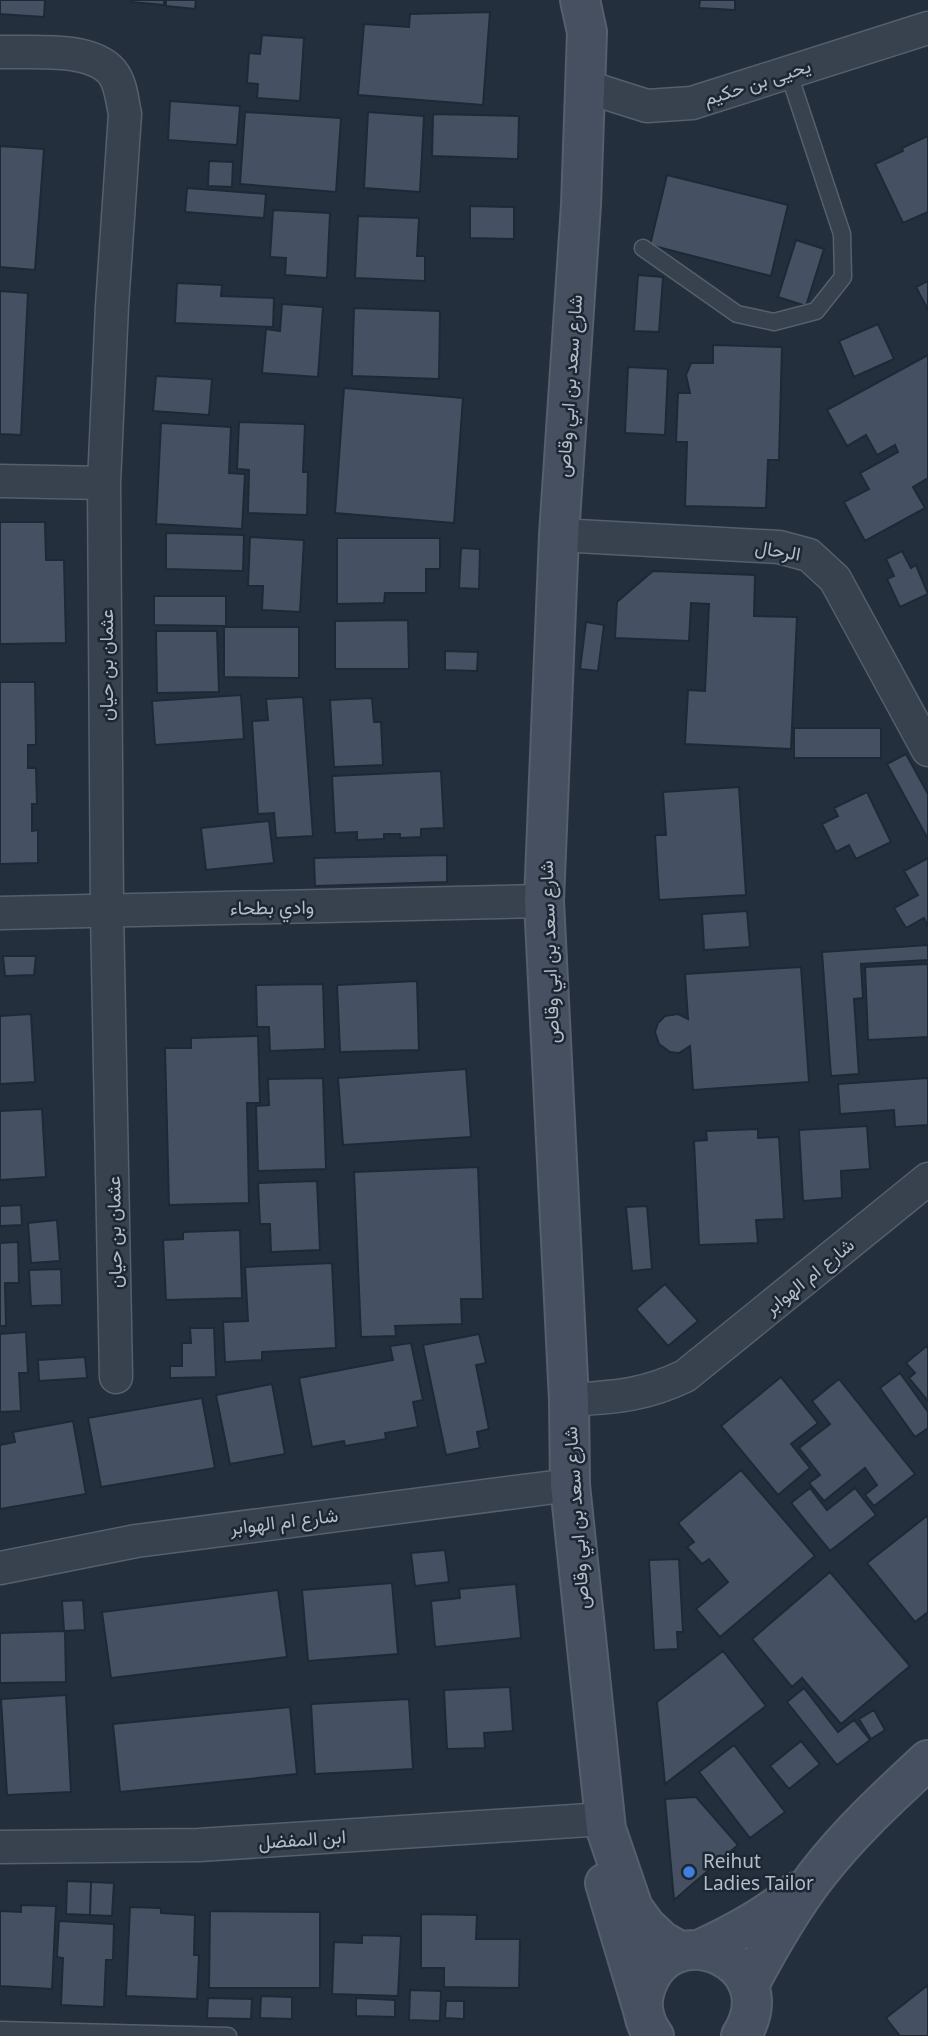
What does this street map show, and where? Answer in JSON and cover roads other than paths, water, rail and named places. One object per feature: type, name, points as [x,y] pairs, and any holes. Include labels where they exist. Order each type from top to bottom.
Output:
[{"type":"street","name":"شارع سعد بن ابي وقاص","points":[[589,11],[581,205],[559,535],[544,901],[569,1400],[570,1485],[605,1824],[602,1864],[645,2024]]},
{"type":"street","name":"يحيى بن حكيم","points":[[584,86],[646,106],[692,103],[928,28]]},
{"type":"street","name":"عثمان بن حيان","points":[[0,52],[69,54],[90,58],[111,71],[121,91],[125,114],[104,483],[107,911],[116,1377]]},
{"type":"street","points":[[0,481],[104,483]]},
{"type":"street","name":"الرحال","points":[[559,535],[779,547],[808,555],[835,579],[928,751]]},
{"type":"street","name":"وادي بطحاء","points":[[0,913],[544,901]]},
{"type":"street","name":"شارع ام الهوابر","points":[[569,1400],[629,1396],[661,1388],[685,1376],[928,1179]]},
{"type":"street","name":"شارع ام الهوابر","points":[[0,1568],[136,1541],[570,1485]]},
{"type":"street","points":[[752,2017],[780,1929],[816,1875],[863,1823],[928,1760]]},
{"type":"street","name":"شارع سعد بن ابي وقاص","points":[[605,1824],[633,1908],[646,1926],[662,1941],[691,1950],[716,1952],[730,1960],[742,1971],[752,2017]]},
{"type":"street","name":"ابن المفضل","points":[[0,1847],[199,1845],[605,1824]]},
{"type":"street","points":[[645,2024],[643,1995],[656,1968],[667,1958],[732,1935],[762,1917],[816,1875]]},
{"type":"lane","points":[[643,248],[737,314],[774,321],[816,311],[843,277],[842,234],[788,71]]},
{"type":"lane","points":[[0,2030],[228,2036]]},
{"type":"place","name":"Reihut Ladies Tailor","points":[[689,1872]]}]
